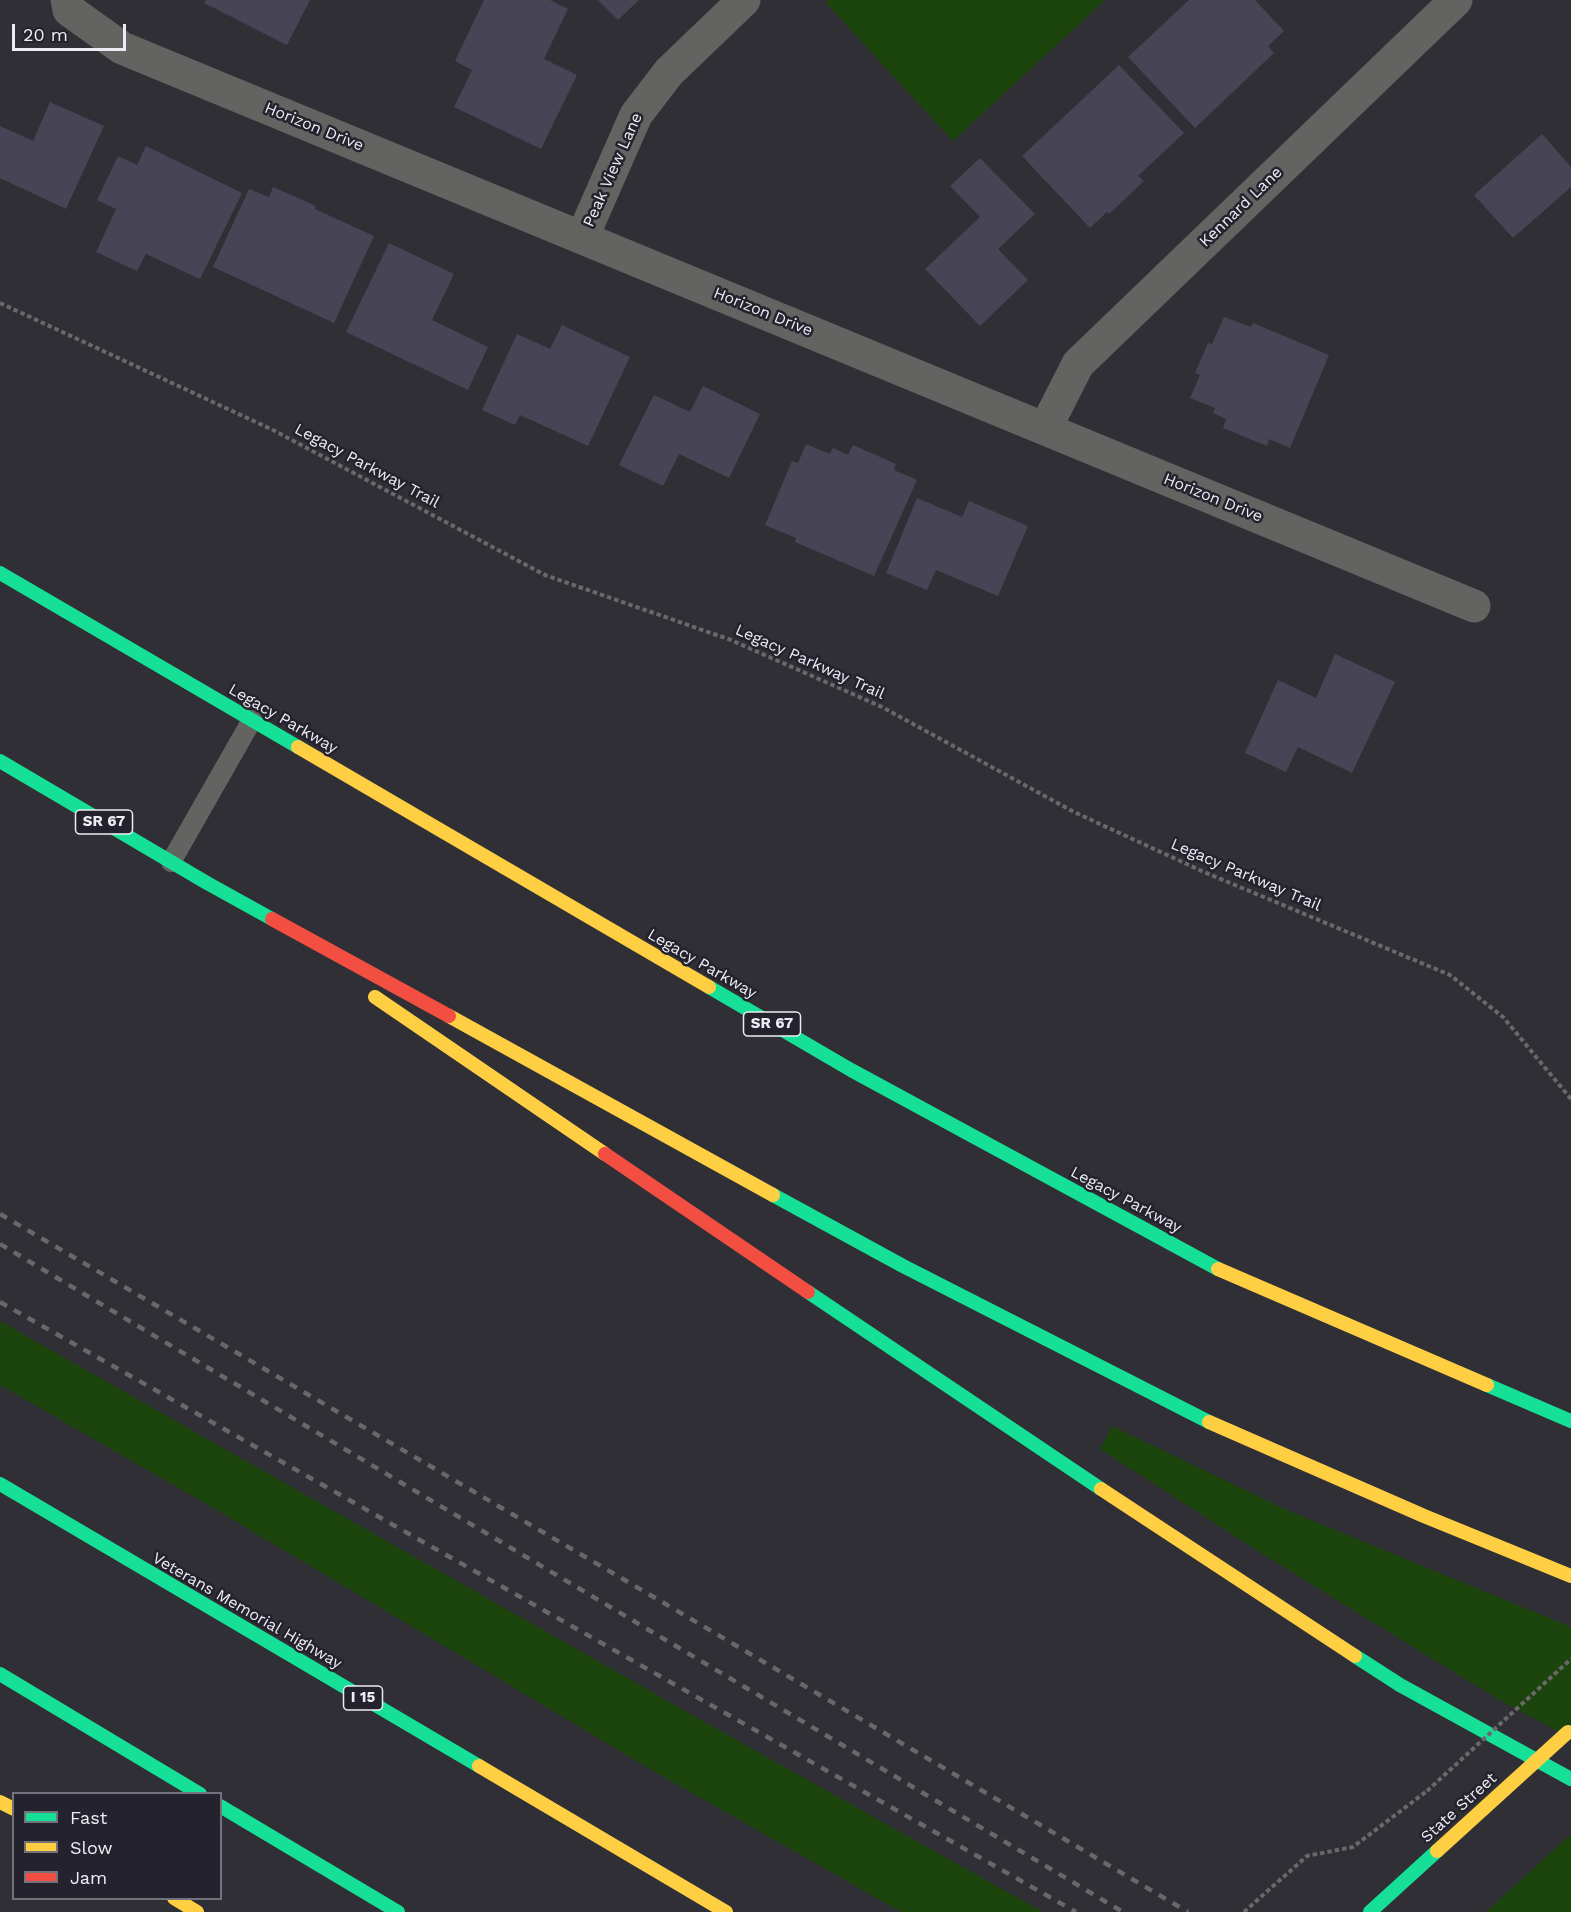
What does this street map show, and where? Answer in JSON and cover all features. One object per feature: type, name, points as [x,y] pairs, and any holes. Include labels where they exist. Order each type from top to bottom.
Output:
[{"type":"main road","name":"Legacy Parkway","points":[[0,573],[851,1070],[1223,1272],[1571,1421]]},
{"type":"main road","name":"SR 67","points":[[0,761],[207,883]]},
{"type":"main road","points":[[207,883],[325,963]]},
{"type":"main road","points":[[207,883],[903,1266],[1205,1420],[1424,1516],[1571,1576]]},
{"type":"main road","points":[[364,990],[1041,1450],[1400,1685],[1571,1779]]},
{"type":"main road","name":"Veterans Memorial Highway","points":[[0,1484],[726,1912]]},
{"type":"main road","points":[[0,1674],[197,1792]]},
{"type":"main road","name":"State Street","points":[[1370,1912],[1571,1730]]},
{"type":"main road","points":[[222,1807],[398,1912]]},
{"type":"main road","points":[[176,1900],[197,1912]]},
{"type":"street","name":"Horizon Drive","points":[[67,0],[69,10],[122,48],[1474,606]]},
{"type":"street","name":"Peak View Lane","points":[[582,238],[636,115],[669,72],[744,0]]},
{"type":"street","name":"Kennard Lane","points":[[1045,429],[1078,364],[1456,0]]},
{"type":"lane","points":[[171,862],[252,720]]},
{"type":"path","name":"Legacy Parkway Trail","points":[[0,303],[273,430],[544,575],[731,640],[882,707],[1074,812],[1194,867],[1450,975],[1503,1017],[1571,1099]]},
{"type":"path","points":[[1244,1912],[1306,1856],[1353,1847],[1427,1791],[1571,1659]]},
{"type":"green space","points":[[829,0],[1105,0],[953,141],[826,3]]},
{"type":"green space","points":[[0,1321],[1043,1912],[901,1912],[650,1769],[215,1509],[0,1385]]},
{"type":"green space","points":[[1112,1426],[1289,1511],[1571,1627],[1571,1738],[1501,1701],[1264,1555],[1100,1449]]},
{"type":"green space","points":[[1571,1834],[1571,1912],[1486,1912]]},
{"type":"building","points":[[206,0],[310,0],[287,45],[204,3]]},
{"type":"building","points":[[484,0],[550,0],[568,9],[544,59],[577,75],[541,149],[454,107],[472,70],[455,61]]},
{"type":"building","points":[[598,0],[639,0],[618,20]]},
{"type":"building","points":[[1189,0],[1255,0],[1284,31],[1268,46],[1274,53],[1195,128],[1128,57]]},
{"type":"building","points":[[1119,65],[1184,133],[1138,176],[1144,181],[1109,214],[1107,212],[1090,228],[1022,156]]},
{"type":"building","points":[[50,102],[104,126],[66,209],[0,178],[0,126],[33,141]]},
{"type":"building","points":[[1542,134],[1571,167],[1571,187],[1513,238],[1474,195]]},
{"type":"building","points":[[146,146],[242,193],[200,279],[146,254],[137,271],[96,252],[116,209],[97,200],[118,156],[137,165]]},
{"type":"building","points":[[980,158],[1035,214],[998,249],[1028,280],[980,326],[925,269],[980,217],[950,186]]},
{"type":"building","points":[[273,187],[374,236],[334,323],[213,267],[249,189],[269,197]]},
{"type":"building","points":[[389,243],[454,274],[432,320],[488,347],[468,390],[346,332]]},
{"type":"building","points":[[1224,317],[1251,327],[1253,323],[1329,355],[1290,448],[1269,439],[1267,446],[1223,428],[1226,419],[1213,413],[1215,408],[1190,398],[1200,375],[1195,373],[1208,343],[1212,344]]},
{"type":"building","points":[[562,325],[630,357],[588,446],[520,415],[515,425],[482,410],[517,334],[550,349]]},
{"type":"building","points":[[703,386],[760,414],[729,478],[679,454],[663,486],[619,465],[654,395],[690,412]]},
{"type":"building","points":[[806,444],[830,454],[833,448],[848,455],[853,445],[896,464],[894,470],[917,480],[874,576],[795,542],[796,538],[765,525],[792,461],[798,463]]},
{"type":"building","points":[[917,498],[962,517],[969,501],[1028,526],[998,596],[936,570],[927,590],[886,573]]},
{"type":"building","points":[[1335,654],[1395,682],[1352,773],[1298,747],[1286,772],[1245,753],[1278,680],[1316,698]]},
{"type":"railway","points":[[0,1214],[1188,1912]]},
{"type":"railway","points":[[0,1244],[1123,1912]]},
{"type":"railway","points":[[0,1302],[1076,1912]]},
{"type":"traffic: fast","points":[[0,573],[298,747]]},
{"type":"traffic: fast","points":[[0,761],[272,919]]},
{"type":"traffic: fast","points":[[709,987],[851,1070],[1218,1269]]},
{"type":"traffic: fast","points":[[773,1195],[903,1266],[1209,1422]]},
{"type":"traffic: fast","points":[[808,1292],[1101,1489]]},
{"type":"traffic: fast","points":[[1487,1385],[1571,1421]]},
{"type":"traffic: fast","points":[[0,1484],[479,1766]]},
{"type":"traffic: fast","points":[[1355,1656],[1400,1685],[1571,1779]]},
{"type":"traffic: fast","points":[[0,1674],[197,1792]]},
{"type":"traffic: fast","points":[[222,1807],[398,1912]]},
{"type":"traffic: fast","points":[[1370,1912],[1437,1851]]},
{"type":"traffic: slow","points":[[298,747],[709,987]]},
{"type":"traffic: slow","points":[[375,997],[605,1154]]},
{"type":"traffic: slow","points":[[449,1016],[773,1195]]},
{"type":"traffic: slow","points":[[1218,1269],[1487,1385]]},
{"type":"traffic: slow","points":[[1209,1422],[1424,1516],[1571,1576]]},
{"type":"traffic: slow","points":[[1101,1489],[1355,1656]]},
{"type":"traffic: slow","points":[[1437,1851],[1568,1732]]},
{"type":"traffic: slow","points":[[479,1766],[726,1912]]},
{"type":"traffic: slow","points":[[0,1802],[12,1808]]},
{"type":"traffic: slow","points":[[177,1900],[197,1912]]},
{"type":"traffic: jam","points":[[272,919],[449,1016]]},
{"type":"traffic: jam","points":[[605,1154],[808,1292]]}]
